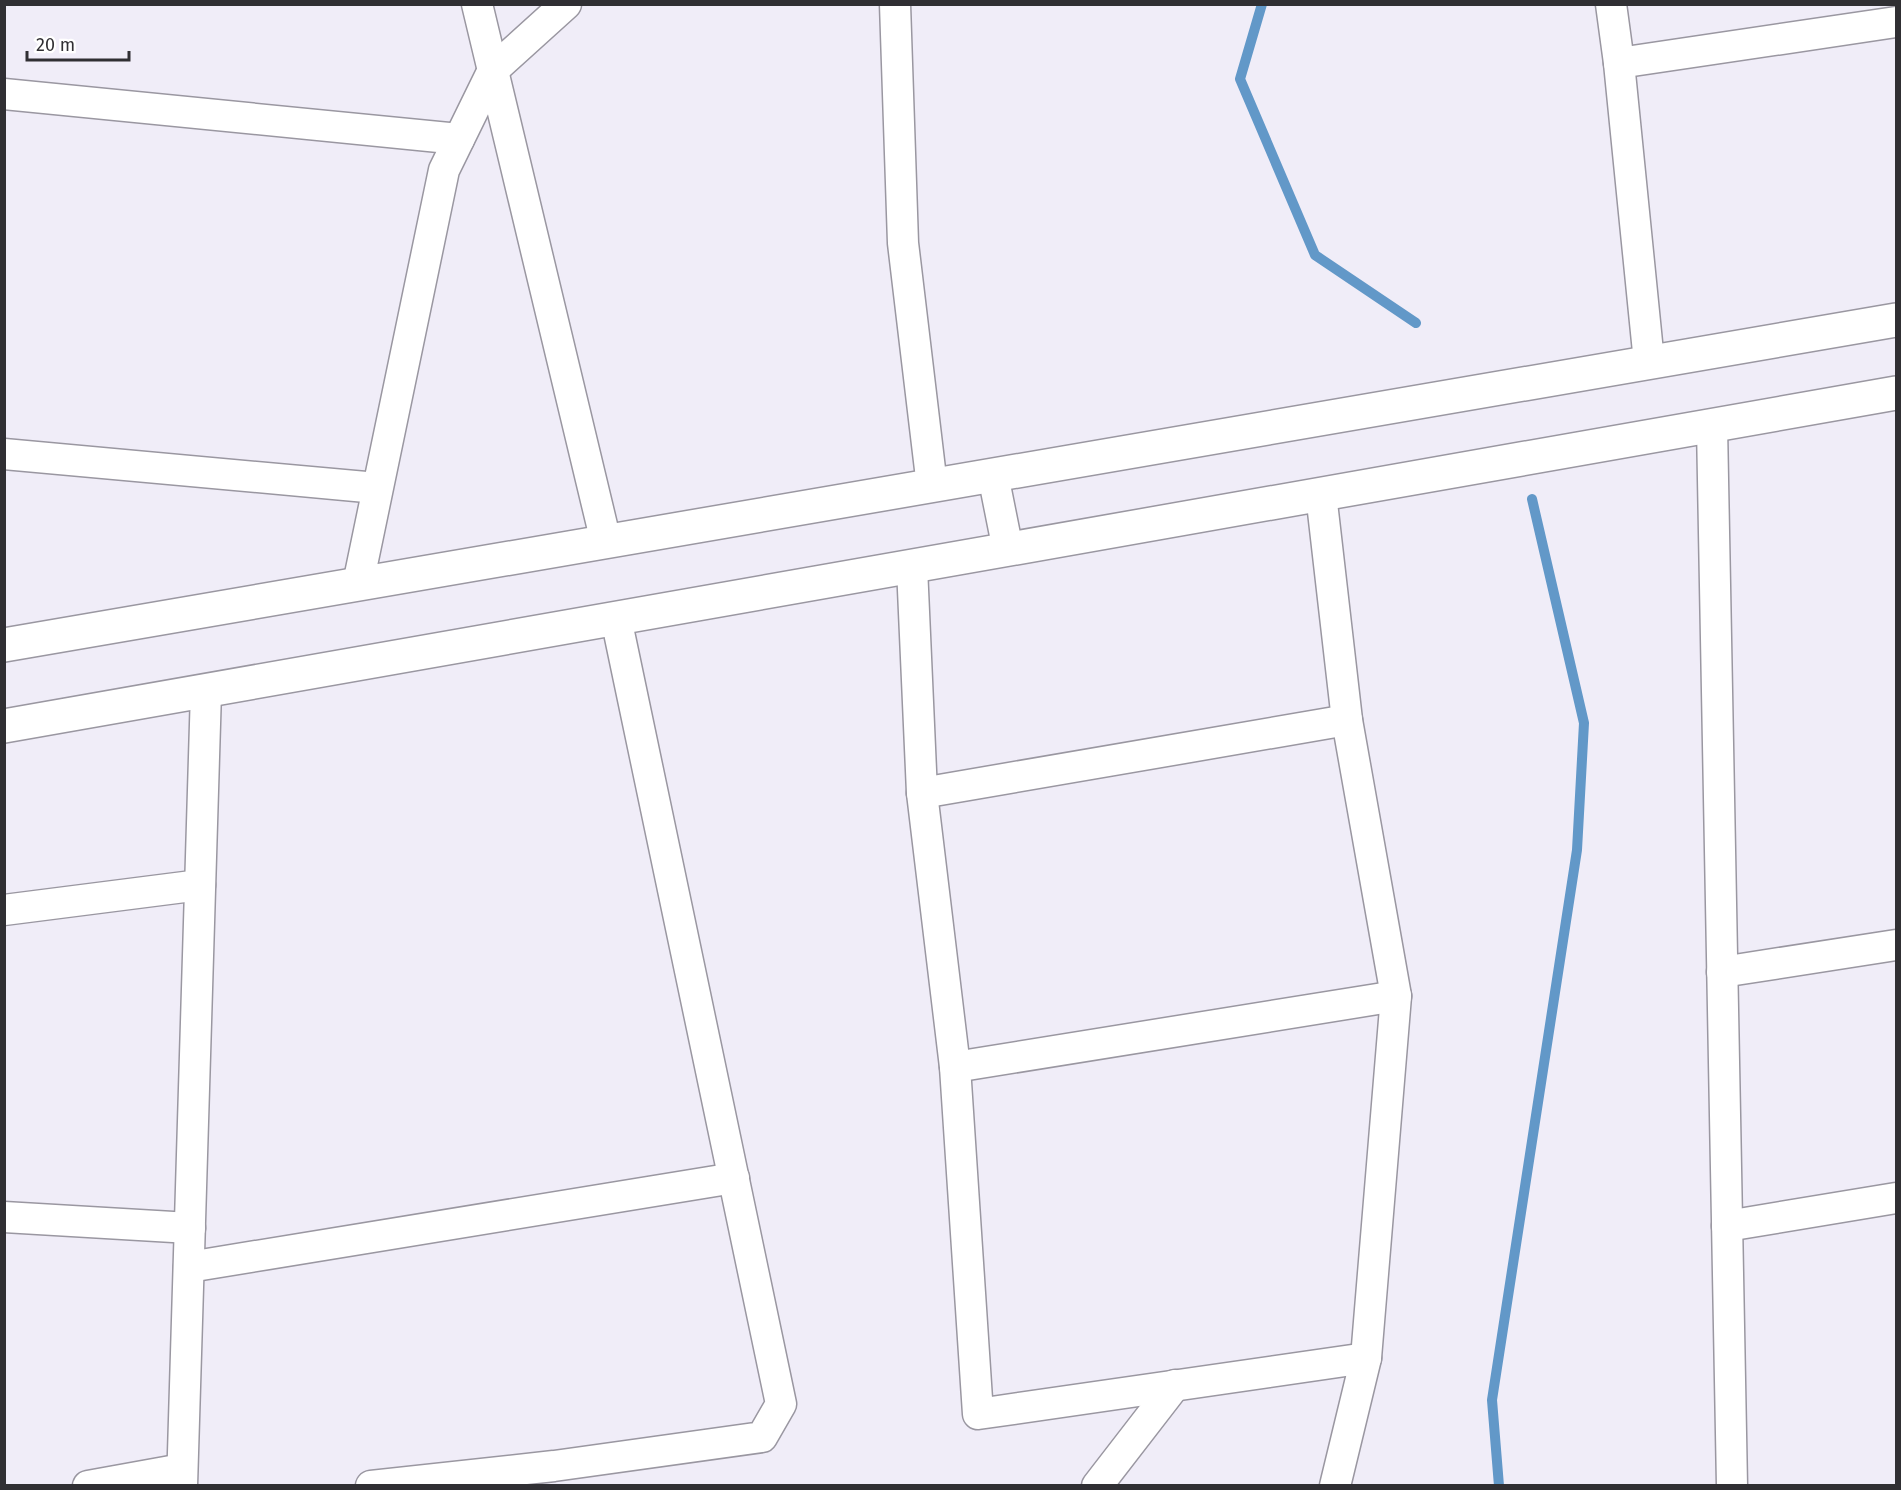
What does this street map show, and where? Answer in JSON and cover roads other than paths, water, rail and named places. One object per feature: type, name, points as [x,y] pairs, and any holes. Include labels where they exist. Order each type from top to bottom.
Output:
[{"type":"street","points":[[477,4],[606,542]]},
{"type":"street","points":[[357,584],[444,170],[494,70],[566,4]]},
{"type":"street","points":[[895,4],[903,243],[932,486]]},
{"type":"street","points":[[1611,4],[1649,362]]},
{"type":"street","points":[[1619,63],[1896,22]]},
{"type":"street","points":[[4,94],[459,140]]},
{"type":"street","points":[[4,645],[1896,320]]},
{"type":"street","points":[[4,726],[1896,393]]},
{"type":"street","points":[[1712,426],[1732,1485]]},
{"type":"street","points":[[4,454],[377,488]]},
{"type":"street","points":[[993,475],[1008,550]]},
{"type":"street","points":[[1321,494],[1347,720],[1396,996],[1366,1358],[1335,1485]]},
{"type":"street","points":[[912,567],[922,792],[954,1067],[978,1414],[1366,1358]]},
{"type":"street","points":[[371,1485],[553,1476],[762,1437],[781,1404],[616,618]]},
{"type":"street","points":[[88,1485],[182,1477],[206,691]]},
{"type":"street","points":[[922,792],[1347,720]]},
{"type":"street","points":[[4,910],[200,885]]},
{"type":"street","points":[[1722,972],[1896,945]]},
{"type":"street","points":[[954,1067],[1396,996]]},
{"type":"street","points":[[189,1268],[734,1178]]},
{"type":"street","points":[[1727,1226],[1896,1198]]},
{"type":"street","points":[[4,1217],[190,1228]]},
{"type":"street","points":[[1097,1485],[1175,1385]]},
{"type":"waterway","points":[[1262,4],[1240,79],[1315,255],[1416,323]]},
{"type":"waterway","points":[[1499,1486],[1492,1400],[1577,850],[1584,723],[1532,499]]}]
